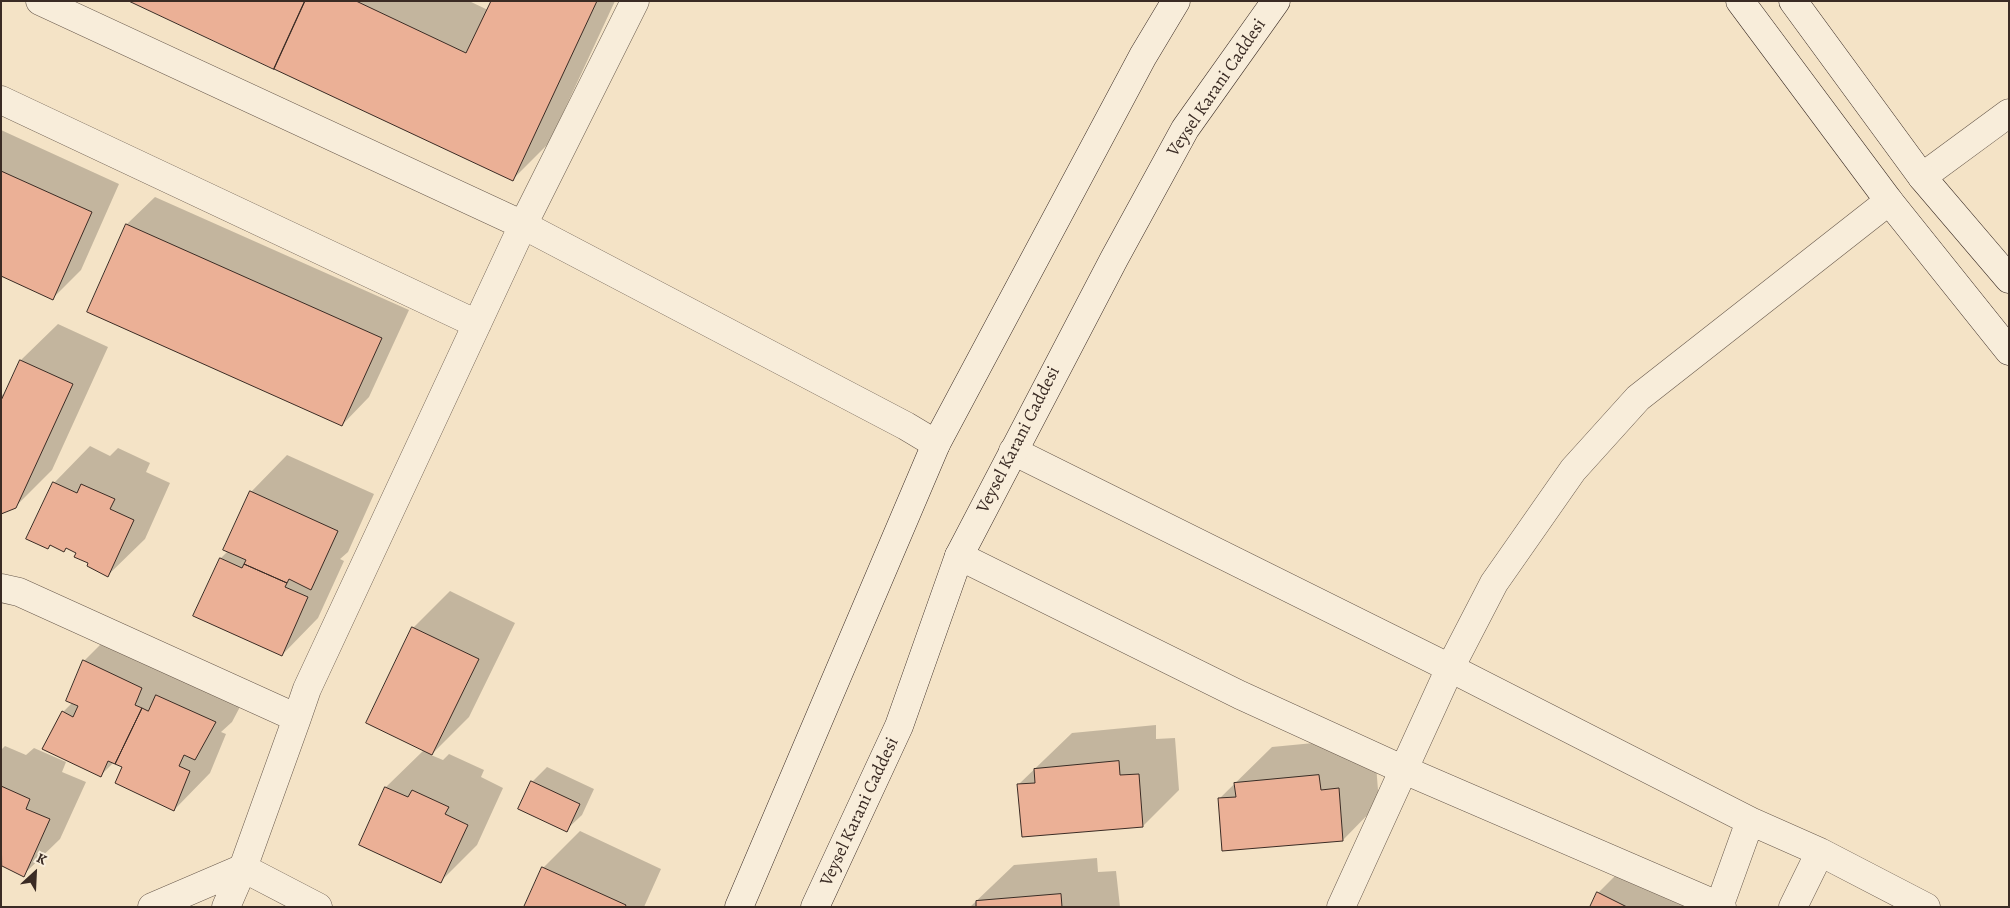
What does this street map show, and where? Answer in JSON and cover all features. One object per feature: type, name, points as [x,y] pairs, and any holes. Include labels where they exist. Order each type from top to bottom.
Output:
[{"type":"street","points":[[40,1],[523,226],[906,426],[936,444]]},
{"type":"street","points":[[226,907],[243,868],[307,689],[523,226],[636,1]]},
{"type":"street","points":[[739,907],[936,444],[1143,56],[1176,1]]},
{"type":"street","name":"Veysel Karani Caddesi","points":[[815,907],[900,726],[959,556],[1114,259],[1185,129],[1276,1]]},
{"type":"street","points":[[1740,1],[1889,201],[2009,351]]},
{"type":"street","points":[[1793,1],[1922,177],[2009,279]]},
{"type":"street","points":[[1,100],[477,324]]},
{"type":"street","points":[[1922,177],[2009,112]]},
{"type":"street","points":[[1341,907],[1402,769],[1450,668],[1494,583],[1573,470],[1638,398],[1889,201]]},
{"type":"street","points":[[1013,452],[1450,668],[1750,821],[1820,852],[1926,907]]},
{"type":"street","points":[[959,556],[1240,695],[1402,769],[1720,906],[1750,821]]},
{"type":"street","points":[[1,588],[18,592],[297,718]]},
{"type":"street","points":[[1793,907],[1820,852]]},
{"type":"street","points":[[152,907],[243,868]]},
{"type":"street","points":[[243,868],[318,907]]},
{"type":"building","points":[[129,1],[305,1],[274,69]]},
{"type":"building","points":[[305,1],[356,1],[466,53],[491,1],[597,1],[513,181],[274,69]]},
{"type":"building","points":[[1,171],[92,212],[53,300],[1,276]]},
{"type":"building","points":[[126,224],[382,338],[342,426],[87,312]]},
{"type":"building","points":[[20,360],[73,384],[16,508],[1,514],[1,401]]},
{"type":"building","points":[[53,482],[77,493],[81,484],[115,499],[110,509],[134,520],[108,577],[87,566],[88,563],[74,557],[76,553],[66,548],[64,552],[50,545],[48,549],[26,539]]},
{"type":"building","points":[[250,491],[338,531],[311,590],[289,579],[287,583],[244,564],[246,560],[223,550]]},
{"type":"building","points":[[220,558],[242,568],[244,564],[287,583],[285,587],[308,597],[282,656],[193,616]]},
{"type":"building","points":[[412,627],[479,659],[432,755],[366,723]]},
{"type":"building","points":[[83,660],[142,688],[135,705],[142,708],[115,764],[108,761],[101,777],[42,749],[62,711],[73,717],[78,706],[66,701]]},
{"type":"building","points":[[156,695],[216,722],[195,760],[184,755],[179,766],[190,771],[174,811],[115,783],[122,767],[115,764],[142,708],[148,711]]},
{"type":"building","points":[[1119,761],[1120,775],[1139,774],[1143,827],[1022,837],[1017,784],[1035,783],[1034,769]]},
{"type":"building","points":[[1319,775],[1321,790],[1339,788],[1343,841],[1222,851],[1218,798],[1236,797],[1234,783]]},
{"type":"building","points":[[531,781],[580,804],[567,832],[518,809]]},
{"type":"building","points":[[1,786],[30,799],[26,809],[50,819],[24,877],[2,866]]},
{"type":"building","points":[[385,787],[408,797],[412,790],[449,807],[445,814],[468,825],[441,883],[359,845]]},
{"type":"building","points":[[542,867],[626,905],[625,907],[524,907]]},
{"type":"building","points":[[1597,892],[1627,907],[1590,907]]},
{"type":"building","points":[[1061,894],[1062,907],[976,907],[976,901]]}]
